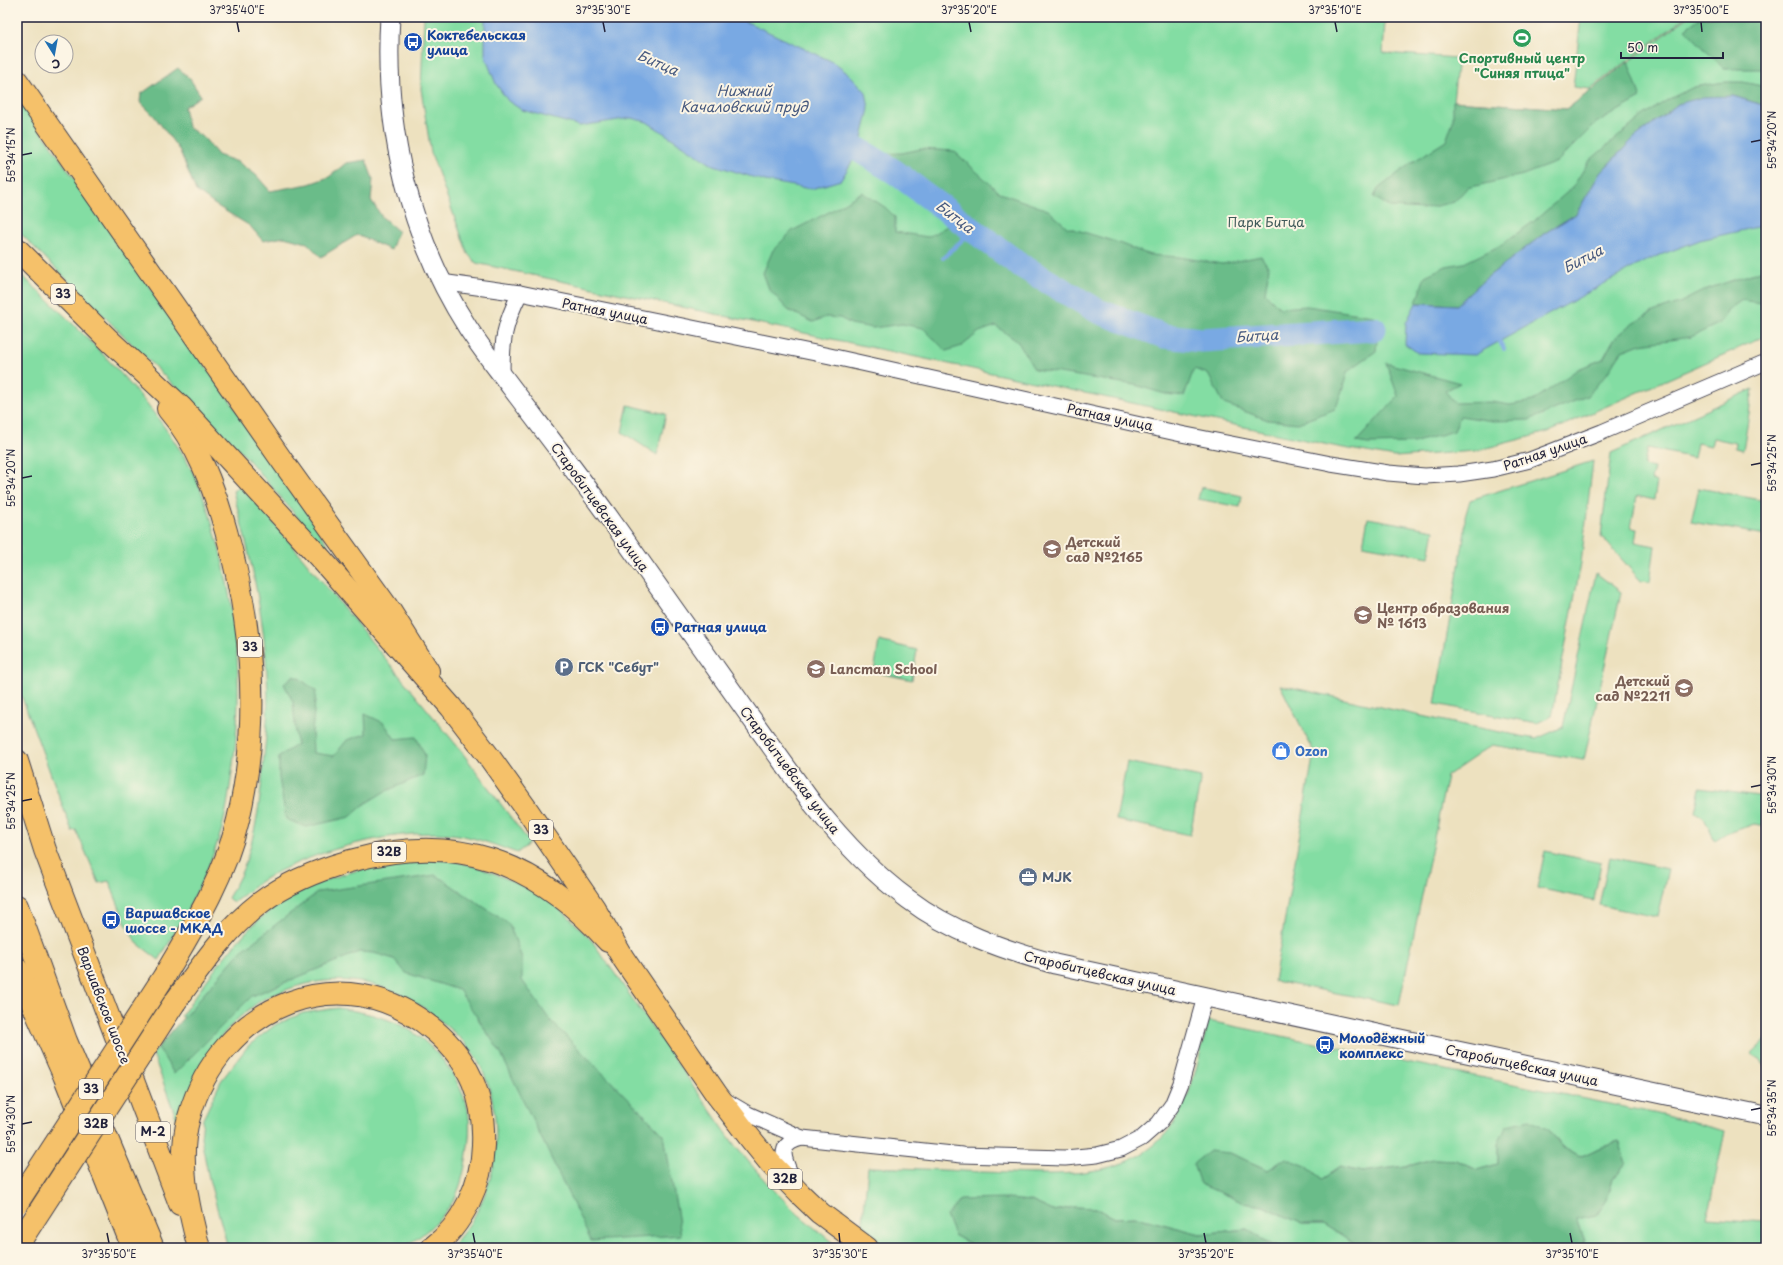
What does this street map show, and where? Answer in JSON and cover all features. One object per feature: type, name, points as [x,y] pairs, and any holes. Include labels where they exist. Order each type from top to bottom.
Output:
[{"type":"main road","points":[[17,81],[283,462],[390,611],[451,707]]},
{"type":"main road","name":"33","points":[[17,249],[109,340],[181,407],[322,560],[451,707],[525,807],[594,908],[623,958]]},
{"type":"main road","name":"33","points":[[17,1203],[189,936],[217,880],[229,851],[238,821],[249,756],[252,720],[250,646],[235,561],[214,492],[204,467],[190,441],[172,414],[109,340]]},
{"type":"main road","name":"Варшавское шоссе","points":[[17,761],[45,850],[198,1248]]},
{"type":"main road","name":"М-2","points":[[17,783],[45,850]]},
{"type":"main road","name":"32B","points":[[17,1246],[175,1002],[218,944],[238,922],[261,903],[286,886],[311,874],[368,856],[400,851],[430,849],[457,851],[515,868],[540,881],[562,896],[581,912],[623,958],[717,1095],[766,1159],[798,1193],[820,1213],[867,1248]]},
{"type":"main road","points":[[17,906],[66,1041],[153,1248]]},
{"type":"main road","points":[[17,969],[64,1075],[133,1248]]},
{"type":"main road","points":[[198,1248],[185,1180],[185,1154],[189,1118],[198,1093],[211,1067],[225,1049],[246,1028],[270,1010],[296,999],[325,994],[353,994],[378,998],[405,1010],[428,1025],[447,1041],[473,1079],[480,1103],[484,1129],[483,1153],[477,1181],[467,1204],[453,1226],[432,1248]]},
{"type":"street","name":"Старобитцевская улица","points":[[390,17],[388,46],[390,90],[404,184],[428,251],[441,282],[468,329],[612,523],[812,804],[837,834],[875,872],[909,900],[945,921],[982,939],[1018,954],[1055,964],[1205,998],[1766,1116]]},
{"type":"street","name":"Ратная улица","points":[[441,282],[520,293],[830,356],[1181,434],[1332,464],[1388,473],[1425,476],[1459,474],[1493,469],[1530,460],[1602,432],[1766,362]]},
{"type":"street","points":[[502,374],[502,347],[505,326],[520,293]]},
{"type":"street","points":[[717,1095],[748,1114],[802,1138],[962,1155],[1065,1158],[1097,1155],[1121,1149],[1142,1138],[1159,1123],[1172,1105],[1182,1083],[1205,998]]},
{"type":"street","points":[[798,1193],[783,1153],[785,1147],[791,1141],[802,1138]]},
{"type":"green space","name":"Парк Битца","points":[[424,17],[1298,17],[1385,22],[1383,53],[1458,58],[1453,101],[1567,109],[1688,17],[1766,17],[1766,336],[1548,432],[1475,451],[1395,457],[1338,447],[476,263],[468,254],[431,153],[421,89]]},
{"type":"green space","points":[[1581,17],[1686,17],[1590,89],[1573,87]]},
{"type":"green space","points":[[1701,17],[1766,17],[1766,69],[1724,69],[1685,29]]},
{"type":"green space","points":[[1628,62],[1641,98],[1596,123],[1557,162],[1523,175],[1467,188],[1454,202],[1423,209],[1390,207],[1374,197],[1378,189],[1411,163],[1446,141],[1453,121],[1453,101],[1567,109]]},
{"type":"green space","points":[[178,68],[190,79],[201,96],[184,107],[188,127],[205,139],[218,155],[238,162],[256,175],[270,191],[309,184],[329,177],[346,163],[366,160],[373,179],[371,200],[382,217],[398,231],[391,250],[357,235],[321,257],[307,243],[284,237],[263,241],[250,226],[196,191],[180,151],[155,117],[140,102],[141,94]]},
{"type":"green space","points":[[1724,82],[1743,82],[1766,87],[1766,106],[1733,96],[1678,104],[1634,138],[1600,173],[1576,214],[1545,233],[1485,279],[1457,305],[1416,303],[1425,276],[1446,266],[1464,263],[1499,246],[1533,222],[1572,188],[1589,161],[1644,115],[1669,99],[1694,87]]},
{"type":"green space","points":[[17,97],[280,472],[328,545],[324,548],[246,457],[17,230]]},
{"type":"green space","points":[[921,149],[954,151],[1000,193],[1048,210],[1067,227],[1116,242],[1150,255],[1179,257],[1222,264],[1261,256],[1269,268],[1265,293],[1280,308],[1307,306],[1373,316],[1379,320],[1376,351],[1347,372],[1335,409],[1298,423],[1268,420],[1224,404],[1208,374],[1194,369],[1184,396],[1165,394],[1135,385],[1034,369],[1018,342],[996,326],[979,332],[962,346],[946,351],[923,328],[902,324],[873,328],[851,324],[840,318],[826,317],[813,322],[788,310],[769,289],[763,273],[773,250],[792,231],[829,212],[862,192],[886,208],[895,217],[895,232],[928,237],[951,224],[957,213],[875,154],[902,153]]},
{"type":"green space","points":[[1766,269],[1766,304],[1742,300],[1729,309],[1720,323],[1691,337],[1640,344],[1622,351],[1606,375],[1587,396],[1529,420],[1493,421],[1460,416],[1454,431],[1413,443],[1368,444],[1356,442],[1398,396],[1386,363],[1460,383],[1445,391],[1455,403],[1492,402],[1510,405],[1533,401],[1578,369],[1603,359],[1614,339],[1632,324],[1653,312],[1679,303],[1707,289]]},
{"type":"green space","points":[[17,271],[61,312],[125,378],[145,401],[180,450],[194,475],[210,514],[218,541],[227,583],[235,637],[238,689],[232,772],[224,822],[207,870],[200,885],[159,960],[137,943],[128,929],[109,881],[99,883],[76,830],[72,831],[17,684]]},
{"type":"green space","points":[[1753,389],[1743,450],[1735,448],[1736,443],[1713,438],[1711,446],[1697,443],[1694,458],[1647,448],[1644,466],[1654,468],[1651,480],[1657,482],[1654,500],[1637,496],[1631,528],[1637,529],[1635,542],[1655,546],[1650,582],[1641,581],[1601,536],[1611,453]]},
{"type":"green space","points":[[628,405],[666,414],[657,455],[622,432]]},
{"type":"green space","points":[[1593,461],[1581,563],[1552,716],[1537,723],[1435,704],[1465,531],[1465,517],[1470,500]]},
{"type":"green space","points":[[240,486],[269,517],[458,747],[530,843],[517,853],[459,835],[436,833],[411,834],[384,838],[329,851],[303,860],[260,882],[233,903],[228,898],[243,869],[252,842],[258,813],[268,705],[268,685],[263,628],[245,536],[233,491]]},
{"type":"green space","points":[[1201,487],[1242,496],[1240,507],[1198,499]]},
{"type":"green space","points":[[1699,488],[1766,501],[1766,535],[1691,522]]},
{"type":"green space","points":[[1368,518],[1434,530],[1429,557],[1363,545]]},
{"type":"green space","points":[[1596,573],[1621,592],[1584,760],[1492,745],[1447,776],[1399,1005],[1274,981],[1314,752],[1280,685],[1449,722],[1536,739],[1563,727]]},
{"type":"green space","points":[[879,641],[917,650],[912,680],[874,672]]},
{"type":"green space","points":[[293,676],[299,678],[316,691],[312,732],[313,753],[334,756],[347,740],[366,734],[365,714],[384,723],[395,739],[416,737],[425,755],[423,775],[384,792],[366,803],[350,817],[306,827],[286,819],[279,778],[279,756],[297,745],[293,702],[284,684]]},
{"type":"green space","points":[[1127,762],[1201,777],[1190,835],[1116,820]]},
{"type":"green space","points":[[1700,788],[1766,797],[1766,826],[1754,824],[1726,834],[1715,841],[1704,818],[1695,812]]},
{"type":"green space","points":[[1545,851],[1601,863],[1594,900],[1537,888]]},
{"type":"green space","points":[[1610,857],[1668,869],[1657,917],[1599,905]]},
{"type":"green space","points":[[430,859],[459,862],[484,869],[543,896],[568,916],[592,941],[736,1147],[767,1183],[799,1215],[839,1248],[450,1248],[466,1230],[475,1214],[486,1190],[492,1170],[496,1128],[494,1107],[489,1087],[471,1050],[452,1031],[427,1010],[408,998],[388,989],[368,983],[325,981],[303,985],[270,996],[251,1008],[233,1024],[215,1044],[178,1123],[153,1054],[161,1043],[173,1048],[205,1028],[181,1016],[221,961],[248,930],[267,913],[287,899],[309,887],[332,878],[380,865]]},
{"type":"green space","points":[[436,875],[509,924],[522,958],[522,980],[549,1019],[664,1135],[681,1235],[591,1241],[500,1052],[459,990],[406,973],[394,959],[374,953],[359,952],[252,996],[174,1074],[158,1047],[240,952],[318,892]]},
{"type":"green space","points":[[338,1008],[382,1018],[403,1026],[422,1039],[437,1053],[455,1078],[464,1096],[469,1121],[469,1136],[465,1165],[461,1184],[456,1196],[452,1204],[440,1219],[402,1248],[228,1248],[209,1179],[201,1138],[203,1119],[221,1081],[248,1046],[275,1025],[303,1013]]},
{"type":"green space","points":[[1209,1021],[1658,1114],[1725,1131],[1707,1218],[1766,1222],[1766,1248],[1583,1248],[1584,1241],[1576,1220],[1607,1200],[1613,1179],[1626,1163],[1619,1142],[1599,1148],[1580,1157],[1562,1147],[1549,1130],[1498,1144],[1498,1164],[1477,1170],[1456,1160],[1433,1159],[1412,1165],[1362,1172],[1340,1167],[1322,1179],[1306,1166],[1268,1170],[1230,1153],[1244,1203],[1263,1206],[1303,1224],[1323,1224],[1359,1247],[1364,1248],[1285,1248],[1265,1241],[1247,1229],[1200,1234],[1136,1217],[1115,1218],[1096,1208],[1074,1207],[1053,1211],[1031,1201],[954,1235],[972,1245],[972,1248],[885,1248],[862,1232],[868,1167],[1064,1174],[1091,1171],[1117,1165],[1140,1155],[1161,1139],[1178,1116],[1192,1083]]},
{"type":"green space","points":[[1766,1040],[1766,1067],[1759,1059],[1751,1054]]},
{"type":"green space","points":[[1530,1120],[1549,1130],[1562,1147],[1580,1157],[1599,1148],[1619,1142],[1626,1163],[1613,1179],[1607,1200],[1596,1216],[1576,1220],[1584,1241],[1583,1248],[1359,1247],[1323,1224],[1303,1224],[1263,1206],[1244,1203],[1200,1184],[1193,1164],[1209,1151],[1230,1153],[1268,1170],[1286,1158],[1306,1166],[1322,1179],[1340,1167],[1362,1172],[1412,1165],[1433,1159],[1456,1160],[1477,1170],[1498,1164],[1498,1144],[1507,1125]]},
{"type":"green space","points":[[1008,1199],[1031,1201],[1053,1211],[1074,1207],[1096,1208],[1115,1218],[1136,1217],[1200,1234],[1247,1229],[1265,1241],[1285,1248],[972,1248],[972,1245],[954,1235],[946,1216],[960,1200]]},
{"type":"water","name":"Нижний Качаловский пруд","points":[[485,17],[736,17],[831,61],[850,75],[866,92],[869,109],[859,150],[841,180],[811,189],[765,181],[711,164],[647,122],[631,118],[580,126],[522,110],[508,101],[496,84],[485,56]]},
{"type":"water","points":[[1733,96],[1766,106],[1766,225],[1700,240],[1647,260],[1475,355],[1418,353],[1405,344],[1406,323],[1416,303],[1457,305],[1485,279],[1545,233],[1576,214],[1600,173],[1634,138],[1678,104],[1703,97]]},
{"type":"waterway","name":"Битца","points":[[829,137],[859,150],[895,172],[1020,265],[1098,311],[1164,336],[1202,340],[1374,329]]},
{"type":"waterway","points":[[943,258],[973,230]]},
{"type":"waterway","points":[[1500,342],[1504,349]]},
{"type":"place","name":"Спортивный центр \"Синяя птица\"","points":[[1522,38]]},
{"type":"place","name":"Коктебельская улица","points":[[413,42]]},
{"type":"place","name":"Детский сад №2165","points":[[1052,549]]},
{"type":"place","name":"Центр образования № 1613","points":[[1363,615]]},
{"type":"place","name":"Ратная улица","points":[[660,627]]},
{"type":"place","name":"ГСК \"Себут\"","points":[[564,667]]},
{"type":"place","name":"Lancman School","points":[[816,669]]},
{"type":"place","name":"Детский сад №2211","points":[[1684,688]]},
{"type":"place","name":"Ozon","points":[[1281,751]]},
{"type":"place","name":"MJK","points":[[1028,877]]},
{"type":"place","name":"Варшавское шоссе - МКАД","points":[[111,920]]},
{"type":"place","name":"Молодёжный комплекс","points":[[1325,1045]]}]
